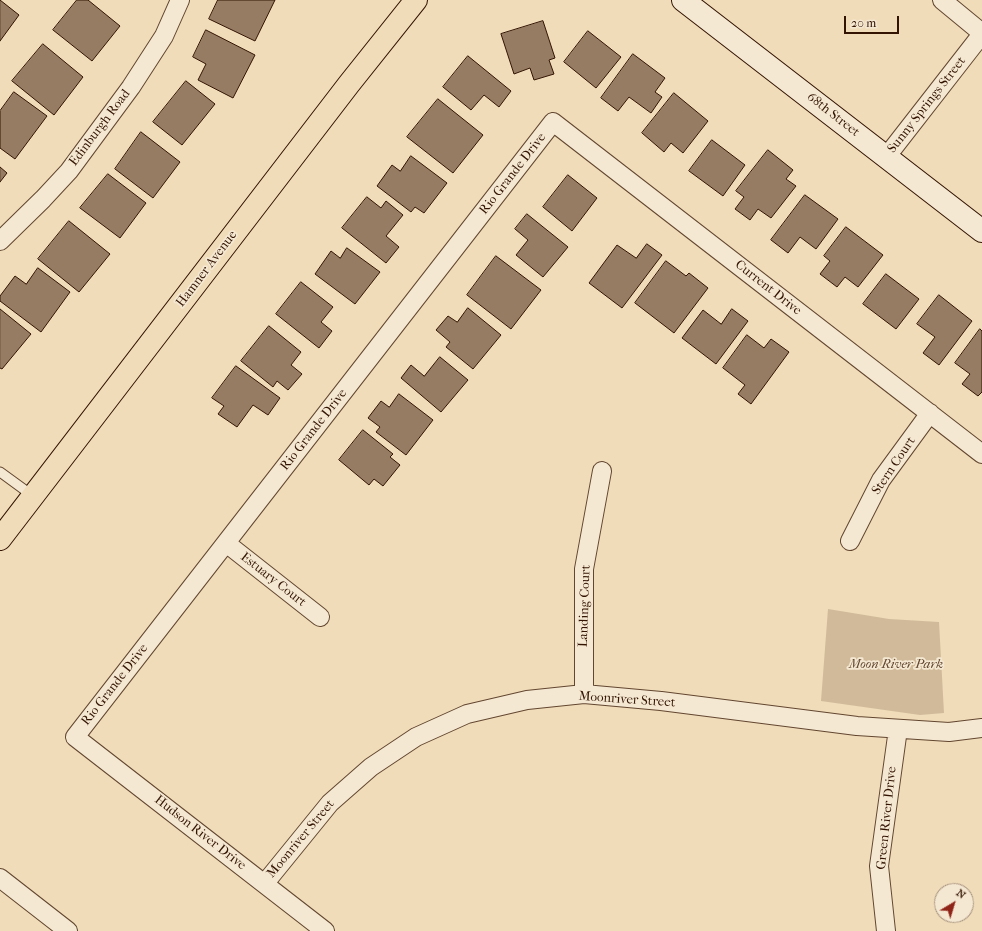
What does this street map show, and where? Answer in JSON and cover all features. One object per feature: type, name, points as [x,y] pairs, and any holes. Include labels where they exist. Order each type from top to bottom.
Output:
[{"type":"main road","name":"Hamner Avenue","points":[[0,539],[348,84],[416,0]]},
{"type":"street","name":"Edinburgh Road","points":[[0,242],[69,171],[132,87],[164,36],[180,0]]},
{"type":"street","name":"68th Street","points":[[684,0],[982,231]]},
{"type":"street","points":[[942,0],[982,34]]},
{"type":"street","name":"Sunny Springs Street","points":[[887,156],[982,34]]},
{"type":"street","name":"Current Drive","points":[[553,122],[982,454]]},
{"type":"street","name":"Rio Grande Drive","points":[[75,737],[553,122]]},
{"type":"street","name":"Stern Court","points":[[850,542],[881,480],[930,413]]},
{"type":"street","name":"Landing Court","points":[[584,694],[584,569],[602,471]]},
{"type":"street","name":"Estuary Court","points":[[226,543],[320,617]]},
{"type":"street","name":"Moonriver Street","points":[[265,883],[330,803],[371,767],[416,737],[467,714],[527,700],[584,694],[661,701],[857,726],[949,732],[982,728]]},
{"type":"street","name":"Green River Drive","points":[[886,931],[880,866],[898,729]]},
{"type":"street","name":"Hudson River Drive","points":[[75,737],[325,931]]},
{"type":"street","points":[[0,878],[68,931]]},
{"type":"lane","points":[[0,472],[33,496]]},
{"type":"green space","name":"Moon River Park","points":[[828,609],[889,619],[939,622],[944,713],[920,715],[821,701]]},
{"type":"building","points":[[0,0],[19,15],[0,41]]},
{"type":"building","points":[[77,0],[88,0],[120,26],[92,61],[53,30]]},
{"type":"building","points":[[218,0],[275,0],[255,41],[209,19]]},
{"type":"building","points":[[543,21],[555,58],[549,60],[554,74],[534,80],[530,68],[514,74],[501,34]]},
{"type":"building","points":[[206,30],[255,55],[233,98],[198,80],[206,64],[193,57]]},
{"type":"building","points":[[588,31],[621,57],[596,88],[564,62]]},
{"type":"building","points":[[43,44],[83,77],[54,115],[12,81]]},
{"type":"building","points":[[633,54],[665,78],[655,92],[662,97],[651,113],[629,97],[618,111],[601,98]]},
{"type":"building","points":[[468,56],[511,91],[499,107],[484,95],[471,110],[443,87]]},
{"type":"building","points":[[186,81],[215,104],[182,145],[153,122]]},
{"type":"building","points":[[14,92],[47,116],[15,159],[0,148],[0,111]]},
{"type":"building","points":[[674,93],[708,121],[683,153],[671,143],[664,152],[642,133]]},
{"type":"building","points":[[438,99],[483,135],[453,173],[407,137]]},
{"type":"building","points":[[141,132],[180,162],[153,198],[115,169]]},
{"type":"building","points":[[712,140],[745,165],[723,196],[689,171]]},
{"type":"building","points":[[768,150],[793,170],[786,179],[796,186],[771,218],[758,209],[750,220],[735,209],[744,197],[736,191]]},
{"type":"building","points":[[411,156],[447,183],[424,213],[415,207],[411,212],[377,186],[392,165],[400,171]]},
{"type":"building","points":[[0,167],[7,173],[0,182]]},
{"type":"building","points":[[108,174],[146,203],[120,238],[80,208]]},
{"type":"building","points":[[568,175],[597,198],[572,231],[543,207]]},
{"type":"building","points":[[805,195],[838,219],[816,249],[800,237],[788,253],[771,240]]},
{"type":"building","points":[[367,197],[381,208],[386,201],[403,215],[386,236],[399,247],[386,263],[342,228]]},
{"type":"building","points":[[527,214],[568,247],[543,277],[516,255],[528,240],[515,229]]},
{"type":"building","points":[[69,221],[110,254],[79,292],[38,259]]},
{"type":"building","points":[[846,227],[883,255],[858,287],[845,277],[837,287],[820,274],[830,261],[824,256]]},
{"type":"building","points":[[647,244],[662,255],[622,308],[589,283],[617,245],[636,258]]},
{"type":"building","points":[[347,248],[380,272],[355,304],[315,274],[331,251],[340,258]]},
{"type":"building","points":[[496,256],[541,290],[511,329],[467,295]]},
{"type":"building","points":[[666,261],[686,276],[689,273],[708,288],[674,333],[635,303]]},
{"type":"building","points":[[38,268],[70,292],[41,332],[0,301],[0,296],[15,276],[26,284]]},
{"type":"building","points":[[886,274],[919,299],[896,329],[863,304]]},
{"type":"building","points":[[301,282],[333,307],[321,322],[332,331],[319,348],[276,314]]},
{"type":"building","points":[[939,295],[972,321],[939,365],[923,353],[935,337],[917,324]]},
{"type":"building","points":[[468,308],[501,335],[473,369],[446,347],[450,342],[436,330],[448,316],[457,322]]},
{"type":"building","points":[[0,309],[31,334],[2,369],[0,368]]},
{"type":"building","points":[[732,309],[748,321],[716,364],[682,338],[703,310],[721,324]]},
{"type":"building","points":[[269,326],[301,352],[291,365],[302,374],[288,390],[277,381],[273,387],[241,361]]},
{"type":"building","points":[[980,329],[982,331],[982,392],[978,396],[962,384],[970,374],[955,363]]},
{"type":"building","points":[[747,335],[764,348],[771,339],[789,352],[751,404],[738,394],[745,385],[723,368]]},
{"type":"building","points":[[440,357],[468,380],[441,412],[401,378],[411,365],[424,376]]},
{"type":"building","points":[[236,366],[280,398],[268,415],[253,405],[237,427],[218,414],[224,406],[212,398]]},
{"type":"building","points":[[399,394],[433,420],[406,455],[376,432],[380,427],[368,418],[381,401],[389,407]]},
{"type":"building","points":[[363,430],[393,454],[390,457],[400,465],[383,486],[374,479],[369,485],[339,460]]}]
